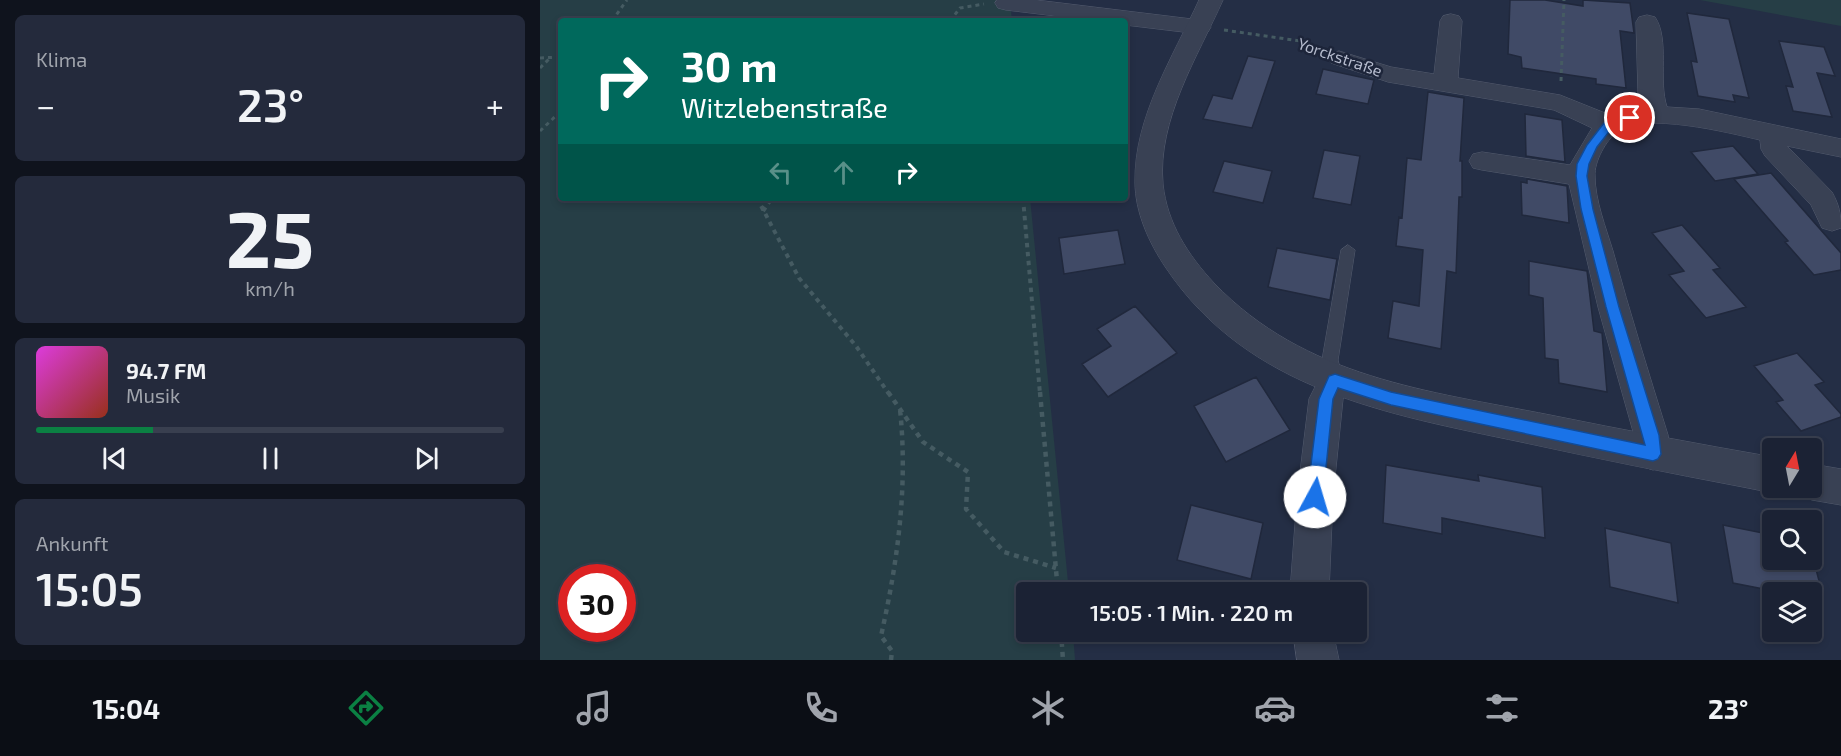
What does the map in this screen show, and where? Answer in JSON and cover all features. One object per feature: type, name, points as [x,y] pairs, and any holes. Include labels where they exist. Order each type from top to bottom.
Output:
[{"type":"street","points":[[998,3],[1205,13],[1156,128],[1149,184],[1155,210],[1167,242],[1179,264],[1198,290],[1226,316],[1293,361],[1335,381],[1391,398],[1653,454],[1762,473]]},
{"type":"street","points":[[1445,83],[1451,21]]},
{"type":"street","points":[[1647,22],[1651,37],[1651,103],[1657,115]]},
{"type":"street","name":"Yorckstraße","points":[[1339,58],[1388,74],[1560,103],[1608,125]]},
{"type":"street","points":[[1653,454],[1651,435],[1587,209],[1581,176],[1583,164],[1593,145],[1608,125],[1630,118],[1657,115],[1699,118],[1841,148]]},
{"type":"street","points":[[1773,135],[1774,149],[1822,199],[1833,219]]},
{"type":"street","points":[[1482,161],[1581,176]]},
{"type":"street","points":[[1310,582],[1315,497],[1326,399],[1335,381]]},
{"type":"street","points":[[1822,484],[1841,487]]},
{"type":"street","points":[[1315,642],[1318,660]]},
{"type":"lane","points":[[1335,381],[1330,360],[1348,250]]},
{"type":"path","points":[[614,18],[627,0]]},
{"type":"path","points":[[1560,103],[1564,0]]},
{"type":"path","points":[[952,18],[960,9],[998,3]]},
{"type":"path","name":"Yorckstraße","points":[[1205,13],[1300,41],[1339,58]]},
{"type":"path","points":[[540,68],[550,57]]},
{"type":"path","points":[[540,58],[558,57]]},
{"type":"path","points":[[540,131],[558,114]]},
{"type":"path","points":[[759,201],[762,211],[799,278],[856,346],[923,441],[968,472],[966,509],[1004,552],[1056,568]]},
{"type":"path","points":[[762,211],[770,201]]},
{"type":"path","points":[[1023,201],[1057,582]]},
{"type":"path","points":[[891,660],[892,651],[881,636],[896,569],[904,443],[900,408]]},
{"type":"path","points":[[1062,642],[1063,660]]},
{"type":"shaded area","points":[[540,0],[1010,0],[1012,18],[558,18],[558,201],[1030,201],[1068,582],[1016,582],[1016,642],[1074,642],[1075,660],[540,660]]},
{"type":"shaded area","points":[[1700,0],[1841,0],[1841,26]]},
{"type":"building","points":[[1510,0],[1545,0],[1583,6],[1583,0],[1630,3],[1634,33],[1620,31],[1626,88],[1596,84],[1596,79],[1522,68],[1521,57],[1508,54]]},
{"type":"building","points":[[1687,13],[1729,19],[1749,98],[1733,95],[1735,102],[1698,96],[1691,61],[1697,62]]},
{"type":"building","points":[[1779,41],[1824,47],[1835,76],[1817,73],[1832,117],[1793,111],[1786,86],[1793,87]]},
{"type":"building","points":[[1248,56],[1275,61],[1252,128],[1203,119],[1213,95],[1232,99]]},
{"type":"building","points":[[1323,69],[1374,80],[1368,104],[1316,94]]},
{"type":"building","points":[[1428,92],[1464,98],[1460,161],[1462,161],[1462,197],[1459,197],[1456,273],[1447,271],[1441,349],[1388,338],[1393,301],[1419,306],[1423,250],[1396,246],[1399,217],[1402,218],[1407,158],[1421,160]]},
{"type":"building","points":[[1525,114],[1562,120],[1565,162],[1526,156]]},
{"type":"building","points":[[1733,146],[1758,174],[1715,181],[1691,152]]},
{"type":"building","points":[[1324,150],[1360,156],[1351,205],[1313,198]]},
{"type":"building","points":[[1224,161],[1272,171],[1263,203],[1213,192]]},
{"type":"building","points":[[1771,173],[1841,253],[1841,270],[1814,275],[1734,179]]},
{"type":"building","points":[[1527,179],[1567,186],[1569,223],[1522,215],[1521,182],[1527,183]]},
{"type":"building","points":[[1682,225],[1720,268],[1713,270],[1746,307],[1706,318],[1669,275],[1684,271],[1652,233]]},
{"type":"building","points":[[1118,230],[1125,264],[1064,274],[1059,238]]},
{"type":"building","points":[[1277,248],[1337,259],[1330,300],[1268,287]]},
{"type":"building","points":[[1529,261],[1587,271],[1594,331],[1602,333],[1607,392],[1559,383],[1558,360],[1545,358],[1543,298],[1529,295]]},
{"type":"building","points":[[1135,306],[1177,353],[1108,397],[1082,364],[1111,346],[1097,329]]},
{"type":"building","points":[[1797,353],[1824,382],[1815,385],[1841,414],[1841,417],[1801,431],[1776,402],[1783,400],[1754,366]]},
{"type":"building","points":[[1256,377],[1290,430],[1226,462],[1194,406]]},
{"type":"building","points":[[1386,465],[1479,481],[1478,475],[1542,487],[1545,538],[1442,518],[1442,534],[1383,523]]},
{"type":"building","points":[[1191,505],[1263,523],[1251,579],[1177,560]]},
{"type":"building","points":[[1723,525],[1762,533],[1762,570],[1816,570],[1819,582],[1762,582],[1762,589],[1733,583]]},
{"type":"building","points":[[1605,528],[1671,543],[1678,603],[1610,587]]},
{"type":"route","points":[[1315,497],[1326,399],[1335,381],[1391,398],[1653,454],[1651,435],[1613,307],[1587,209],[1581,176],[1583,164],[1593,145],[1608,125],[1630,118]]}]
